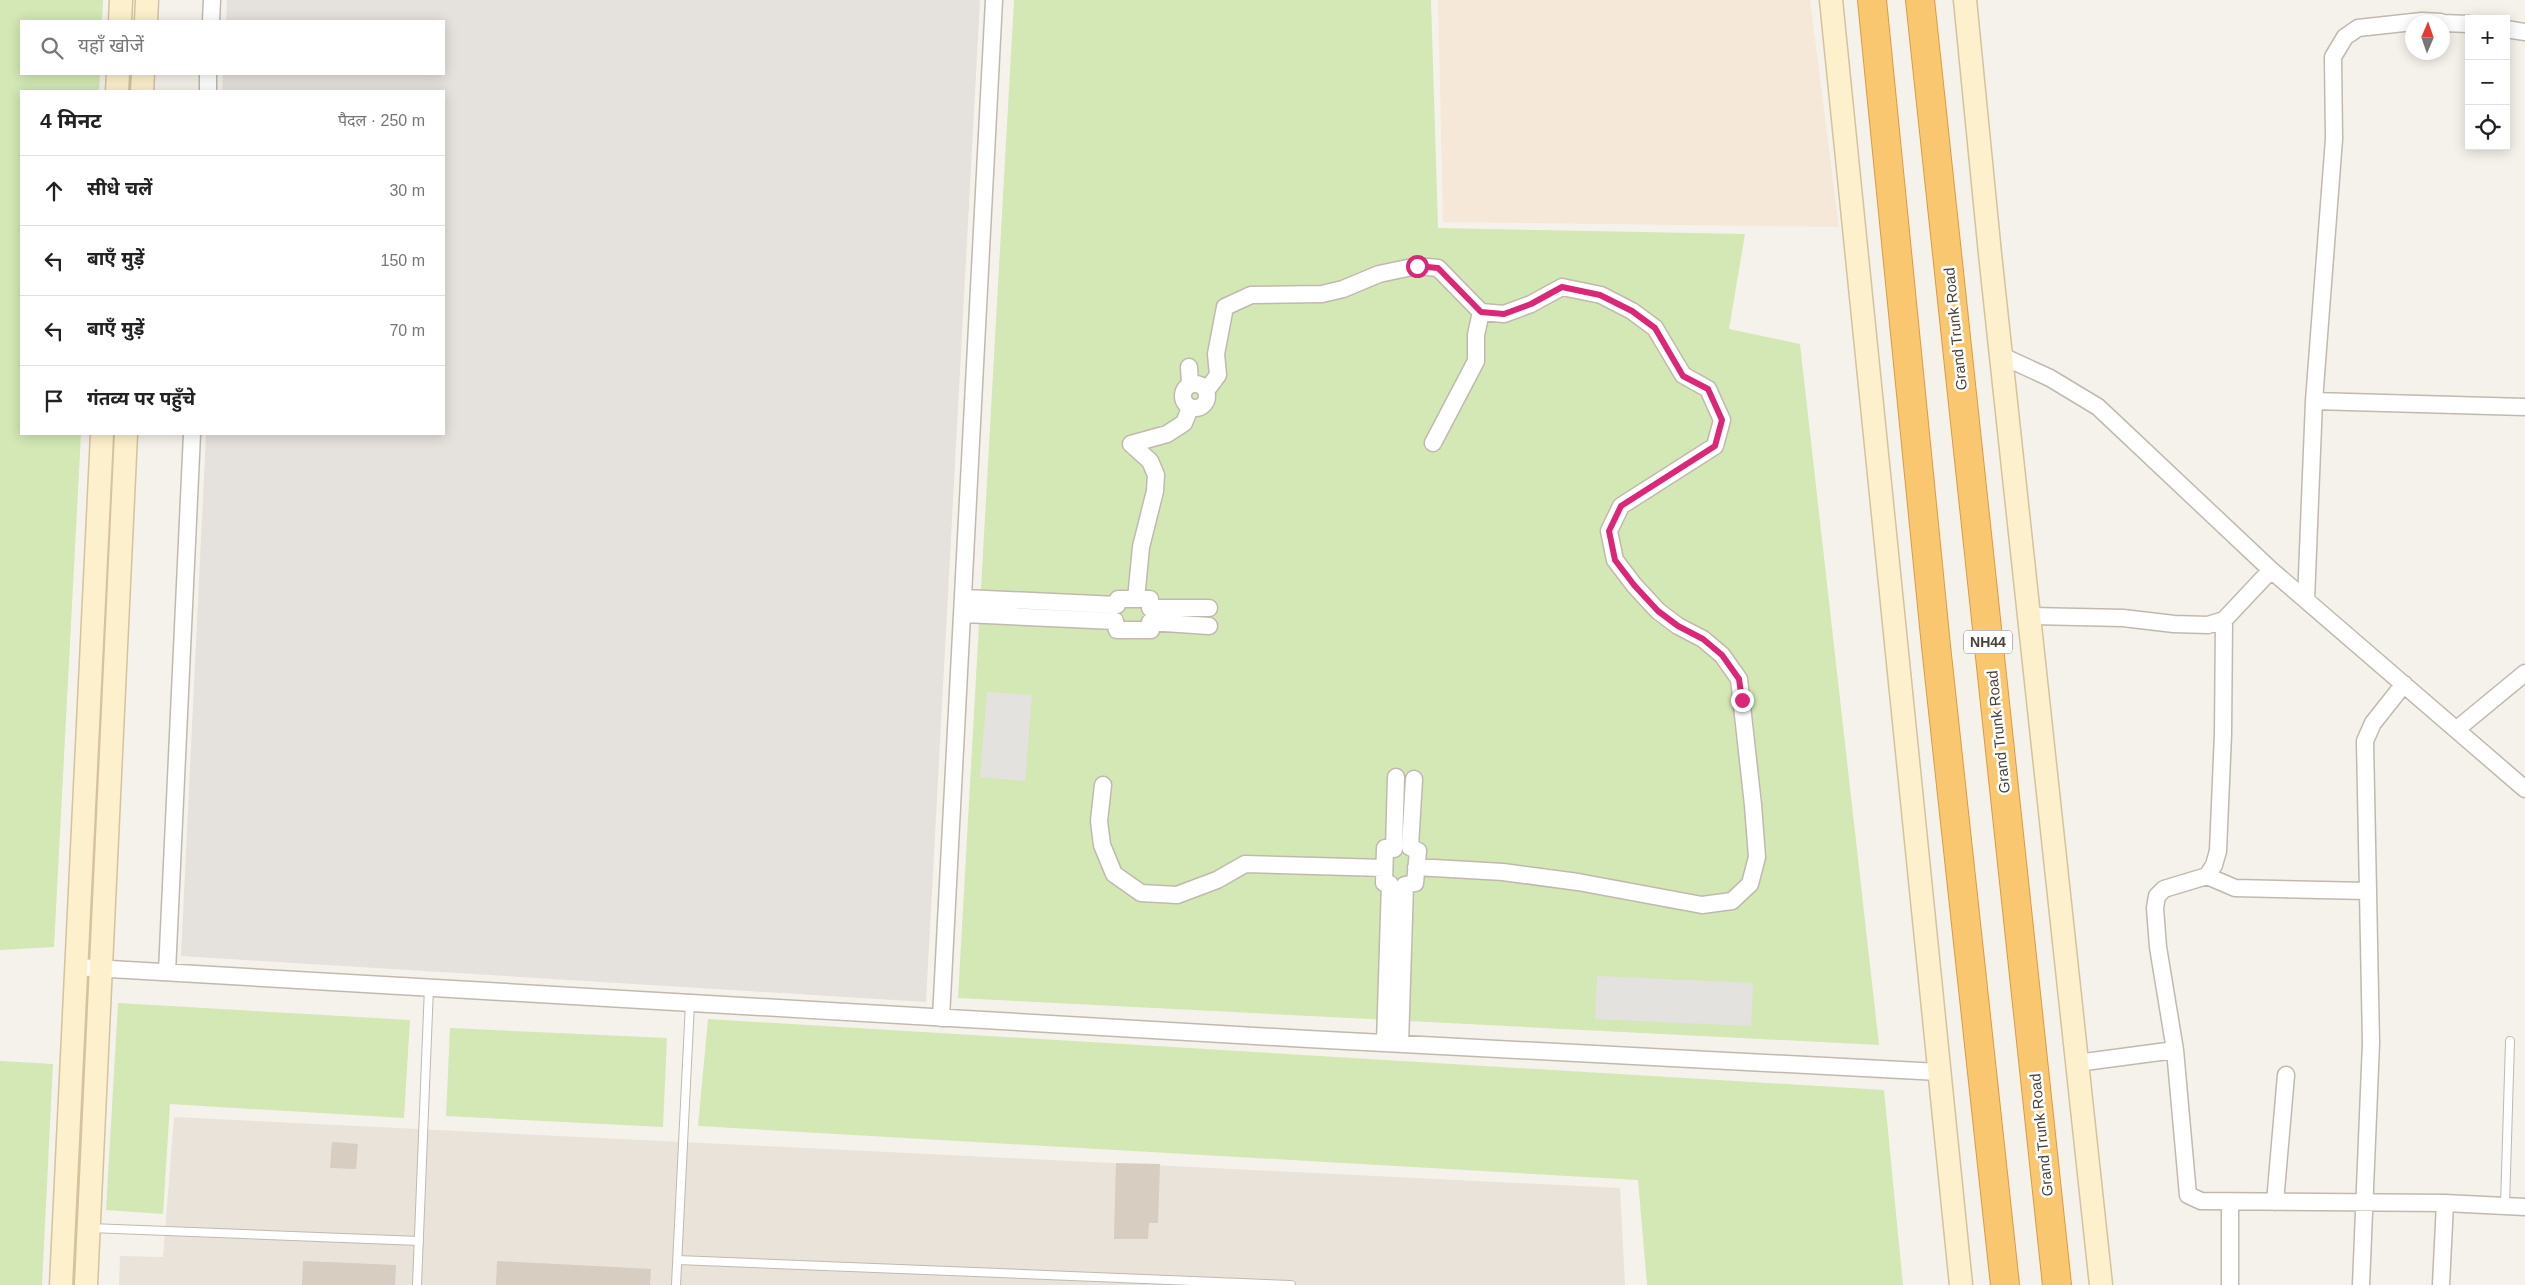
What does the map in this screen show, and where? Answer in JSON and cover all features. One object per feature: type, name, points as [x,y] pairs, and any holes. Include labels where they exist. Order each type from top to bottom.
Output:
[{"type":"highway","points":[[1872,0],[1936,646],[2005,1285]]},
{"type":"highway","name":"Grand Trunk Road","points":[[1920,0],[2056,1285]]},
{"type":"street","points":[[120,20],[121,0]]},
{"type":"street","points":[[146,20],[147,0]]},
{"type":"street","points":[[211,20],[212,0]]},
{"type":"street","points":[[941,1018],[964,606],[994,0]]},
{"type":"street","points":[[1831,0],[1961,1285]]},
{"type":"street","points":[[1965,0],[2000,355],[2101,1285]]},
{"type":"street","points":[[2450,23],[2465,24]]},
{"type":"street","points":[[2306,600],[2314,401],[2334,139],[2333,57],[2345,37],[2358,28],[2405,24]]},
{"type":"street","points":[[2510,30],[2525,32]]},
{"type":"street","points":[[117,90],[118,75]]},
{"type":"street","points":[[142,90],[143,75]]},
{"type":"street","points":[[208,75],[208,90]]},
{"type":"street","points":[[1197,386],[1209,387],[1218,375],[1216,354],[1225,307],[1250,295],[1322,294],[1343,289],[1379,274],[1417,266],[1438,268],[1481,312],[1504,314],[1531,304],[1562,287],[1600,295],[1632,311],[1655,328],[1683,376],[1708,389],[1722,420],[1715,446],[1621,506],[1609,531],[1615,560],[1634,585],[1658,611],[1678,626],[1703,639],[1722,655],[1739,679],[1754,805],[1757,857],[1750,884],[1732,901],[1702,905],[1522,874],[1416,866]]},
{"type":"street","points":[[1433,443],[1476,361],[1476,335],[1481,312]]},
{"type":"street","points":[[2000,355],[2050,378],[2098,407],[2271,570],[2525,789]]},
{"type":"street","points":[[1136,599],[1141,547],[1155,491],[1156,475],[1150,461],[1131,444],[1167,434],[1184,423],[1190,408],[1199,408],[1206,403],[1208,395],[1197,386],[1189,366]]},
{"type":"street","points":[[2314,401],[2525,407]]},
{"type":"street","points":[[61,1285],[102,435]]},
{"type":"street","points":[[86,1285],[126,435]]},
{"type":"street","points":[[167,972],[192,435]]},
{"type":"street","points":[[2029,616],[2123,618],[2191,625],[2208,624],[2224,620],[2271,570]]},
{"type":"street","points":[[964,606],[1117,605],[1118,599],[1150,599],[1150,608],[1209,608]]},
{"type":"street","points":[[964,606],[1115,620],[1117,630],[1151,630],[1150,622],[1209,626]]},
{"type":"street","points":[[2207,876],[2214,865],[2218,851],[2223,734],[2224,620]]},
{"type":"street","points":[[2457,729],[2525,673]]},
{"type":"street","points":[[2361,1285],[2371,1042],[2367,892],[2366,740],[2373,723],[2404,684]]},
{"type":"street","points":[[1392,1044],[1390,884],[1384,883],[1384,868],[1385,848],[1394,848],[1396,777]]},
{"type":"street","points":[[1392,1044],[1405,885],[1415,883],[1418,851],[1410,847],[1414,779]]},
{"type":"street","points":[[1103,785],[1099,821],[1102,845],[1114,874],[1141,892],[1177,896],[1217,880],[1244,864],[1384,868]]},
{"type":"street","points":[[2367,892],[2235,888],[2207,876],[2164,889],[2157,896],[2155,908],[2158,947],[2175,1050],[2188,1195],[2201,1201],[2445,1203],[2525,1207]]},
{"type":"street","points":[[76,966],[1392,1044],[1939,1072]]},
{"type":"street","points":[[2077,1063],[2175,1050]]},
{"type":"street","points":[[2275,1202],[2286,1075]]},
{"type":"street","points":[[2230,1202],[2230,1285]]},
{"type":"street","points":[[2441,1285],[2445,1203]]},
{"type":"lane","points":[[417,1285],[429,988]]},
{"type":"lane","points":[[676,1285],[690,1003]]},
{"type":"lane","points":[[2505,1206],[2510,1041]]},
{"type":"lane","points":[[88,1228],[419,1241]]},
{"type":"lane","points":[[678,1260],[1222,1284],[1291,1285]]},
{"type":"shaded area","points":[[227,0],[980,0],[926,1002],[181,956],[206,435],[445,435],[445,90],[222,90],[223,75],[445,75],[445,20],[226,20]]},
{"type":"shaded area","points":[[1438,0],[1810,0],[1839,227],[1443,222]]},
{"type":"shaded area","points":[[987,692],[1032,695],[1025,781],[980,777]]},
{"type":"shaded area","points":[[1597,976],[1753,983],[1751,1026],[1595,1019]]},
{"type":"shaded area","points":[[174,1117],[1620,1188],[1625,1285],[119,1285],[120,1256],[163,1257]]},
{"type":"green space","points":[[0,0],[103,0],[102,20],[20,20],[20,75],[100,75],[99,90],[20,90],[20,435],[81,435],[54,947],[0,950]]},
{"type":"green space","points":[[1014,0],[1431,0],[1438,228],[1745,234],[1729,329],[1800,344],[1879,1045],[958,998]]},
{"type":"green space","points":[[118,1003],[410,1020],[404,1118],[170,1104],[163,1214],[106,1210]]},
{"type":"green space","points":[[708,1019],[1884,1090],[1903,1285],[1647,1285],[1638,1180],[698,1126]]},
{"type":"green space","points":[[450,1028],[667,1038],[663,1127],[446,1116]]},
{"type":"green space","points":[[0,1061],[53,1064],[42,1285],[0,1285]]},
{"type":"building","points":[[332,1142],[358,1144],[356,1169],[330,1168]]},
{"type":"building","points":[[1116,1163],[1160,1164],[1158,1223],[1149,1223],[1148,1239],[1114,1239]]},
{"type":"building","points":[[303,1261],[396,1265],[395,1285],[302,1285]]},
{"type":"building","points":[[497,1261],[651,1269],[650,1285],[496,1285]]},
{"type":"route","points":[[1417,266],[1438,268],[1481,312],[1504,314],[1531,304],[1562,287],[1600,295],[1632,311],[1655,328],[1683,376],[1708,389],[1722,420],[1715,446],[1621,506],[1609,531],[1615,560],[1634,585],[1658,611],[1678,626],[1703,639],[1722,655],[1739,679],[1742,700]]}]
